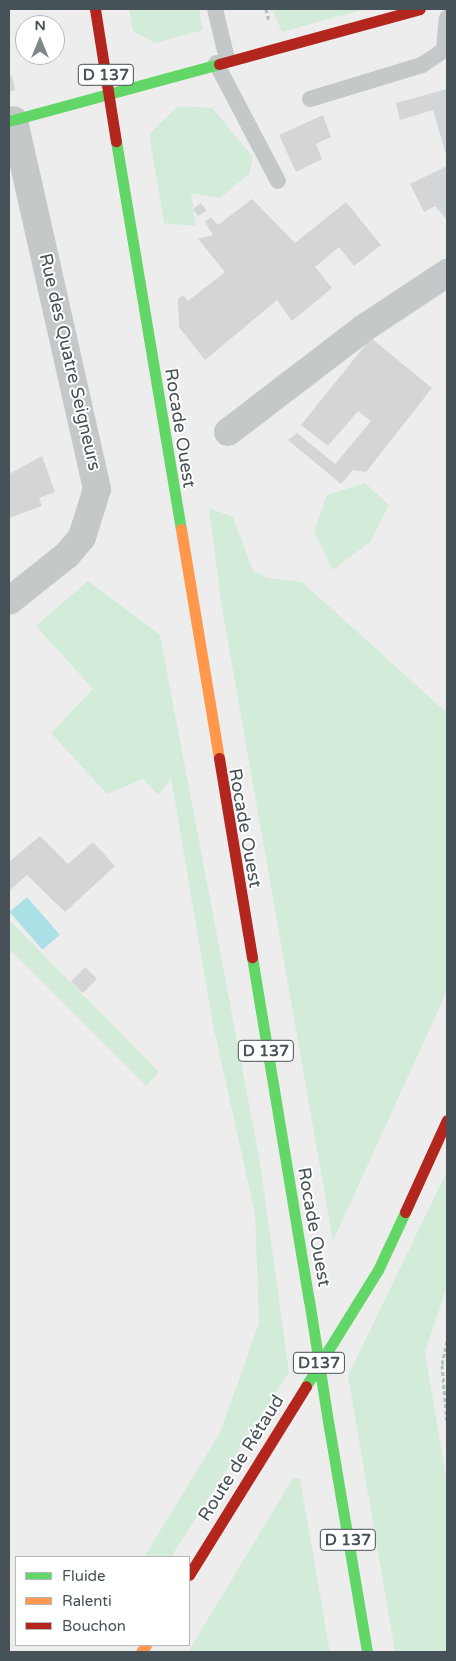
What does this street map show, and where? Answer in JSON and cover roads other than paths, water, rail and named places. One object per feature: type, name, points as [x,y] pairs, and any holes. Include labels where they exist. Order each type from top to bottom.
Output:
[{"type":"main road","name":"Rocade Ouest","points":[[96,9],[223,802],[309,1300],[367,1652]]},
{"type":"main road","points":[[11,121],[221,61],[420,9]]},
{"type":"main road","name":"Route de Rétaud","points":[[190,1573],[378,1270],[447,1120]]},
{"type":"street","name":"Rue des Quatre Seigneurs","points":[[9,601],[68,555],[82,537],[97,490],[11,121]]},
{"type":"street","points":[[228,432],[364,328],[447,273]]},
{"type":"lane","points":[[215,9],[221,61],[278,181]]},
{"type":"lane","points":[[310,99],[422,64],[444,50],[447,18]]},
{"type":"water","points":[[27,897],[60,935],[42,950],[10,912]]}]
